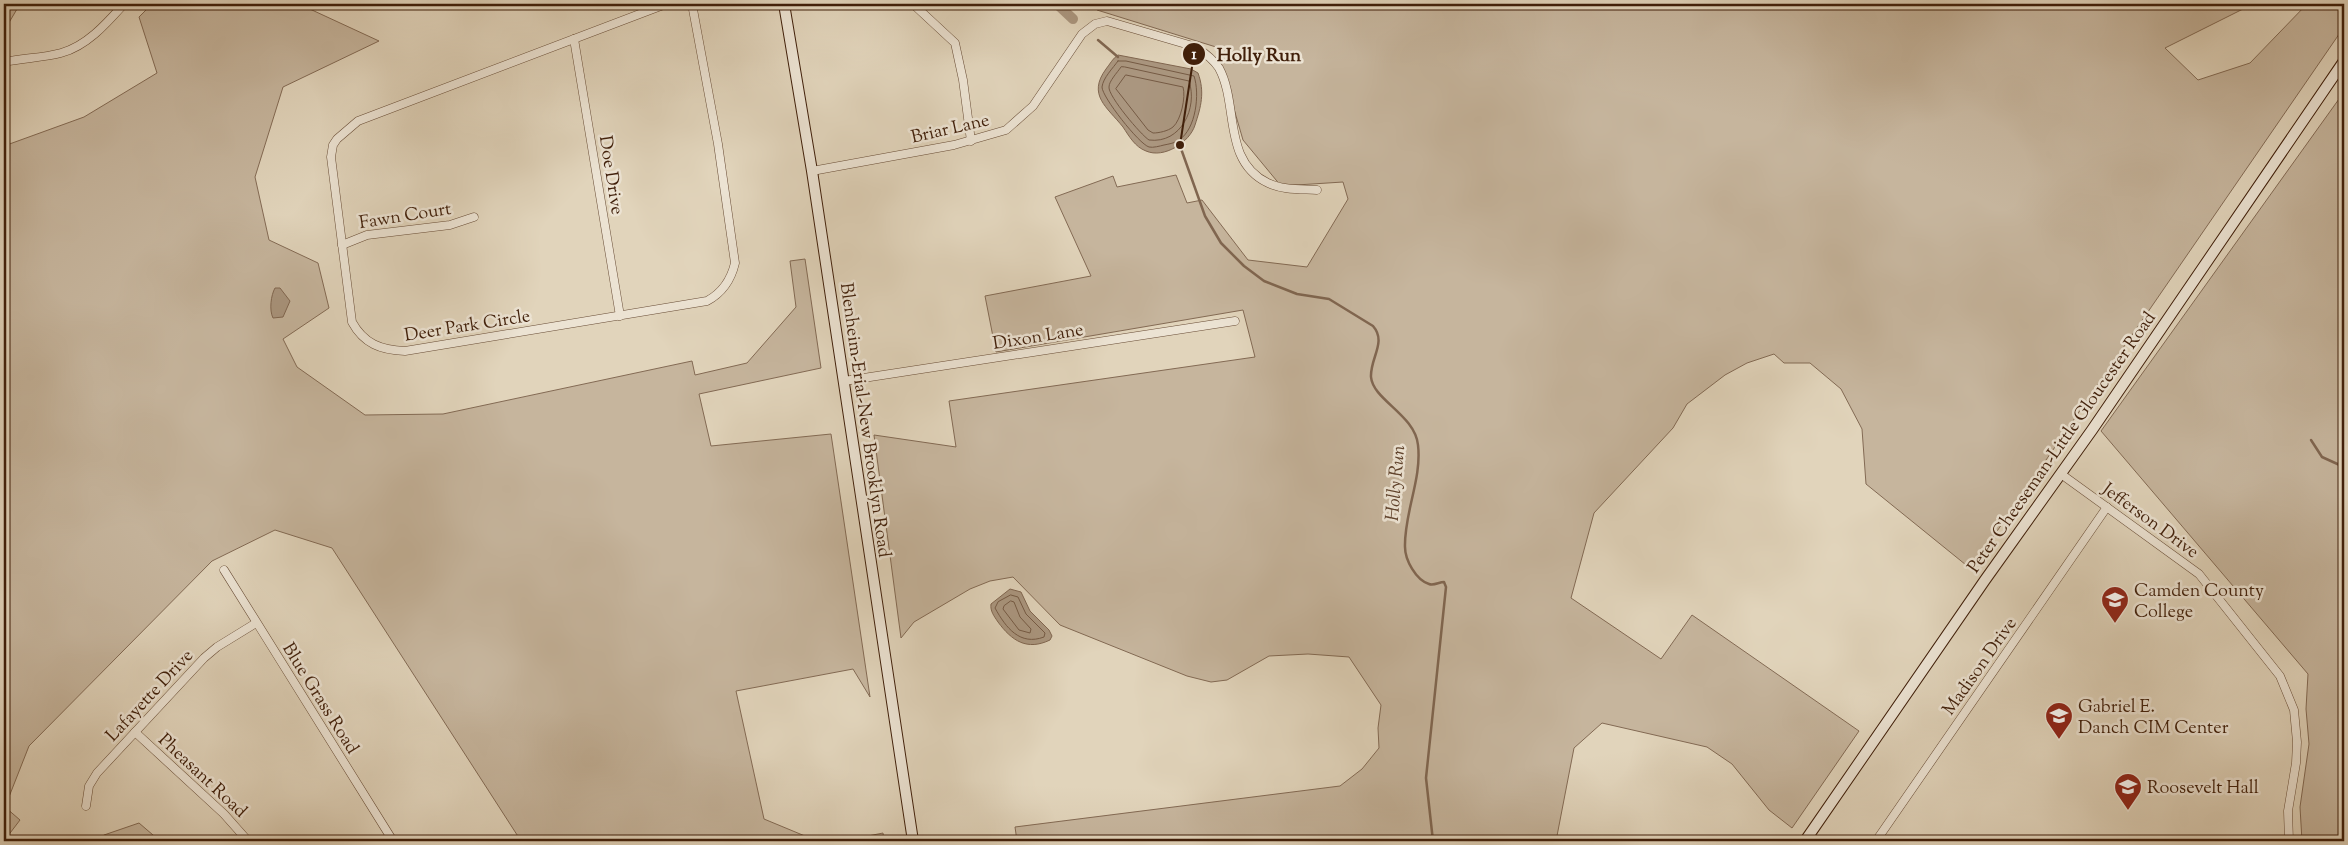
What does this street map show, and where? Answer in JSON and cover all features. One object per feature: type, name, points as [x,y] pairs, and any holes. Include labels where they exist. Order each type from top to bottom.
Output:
[{"type":"street","points":[[4,62],[63,52],[89,39],[107,24],[124,4]]},
{"type":"street","name":"Deer Park Circle","points":[[666,4],[358,121],[350,126],[333,145],[331,157],[352,322],[363,338],[372,344],[388,350],[404,351],[707,302],[722,291],[734,268],[735,262],[718,144],[692,4]]},
{"type":"street","name":"Blenheim-Erial-New Brooklyn Road","points":[[784,4],[812,171],[913,841]]},
{"type":"street","points":[[913,4],[955,44],[964,80],[971,141]]},
{"type":"street","name":"Briar Lane","points":[[812,171],[971,141],[1006,130],[1033,106],[1080,37],[1094,24],[1107,22],[1196,48],[1209,56],[1218,67],[1224,80],[1234,138],[1249,168],[1267,183],[1277,186],[1317,190]]},
{"type":"street","name":"Doe Drive","points":[[574,38],[620,316]]},
{"type":"street","name":"Peter Cheeseman-Little Gloucester Road","points":[[1805,841],[1985,580],[2061,474],[2344,61]]},
{"type":"street","name":"Fawn Court","points":[[342,245],[367,235],[450,225],[474,217]]},
{"type":"street","name":"Dixon Lane","points":[[844,381],[1235,321]]},
{"type":"street","name":"Jefferson Drive","points":[[2061,474],[2199,574],[2280,676],[2294,710],[2297,737],[2296,762],[2288,811],[2290,841]]},
{"type":"street","name":"Madison Drive","points":[[1876,841],[2107,507]]},
{"type":"street","name":"Blue Grass Road","points":[[224,570],[393,841]]},
{"type":"street","name":"Lafayette Drive","points":[[86,806],[87,794],[93,779],[135,732],[204,658],[217,647],[256,623]]},
{"type":"street","name":"Pheasant Road","points":[[135,732],[224,814],[248,841]]},
{"type":"shaded area","points":[[4,4],[20,4],[4,31]]},
{"type":"shaded area","points":[[152,4],[299,4],[379,41],[283,87],[255,177],[269,240],[318,263],[329,308],[283,339],[297,367],[365,415],[443,414],[692,361],[695,375],[747,363],[796,307],[790,261],[805,259],[821,368],[699,394],[711,446],[831,434],[870,697],[853,669],[736,691],[764,819],[817,841],[521,841],[332,548],[275,530],[212,561],[29,746],[5,807],[20,820],[4,841],[4,146],[84,117],[157,73],[139,17]]},
{"type":"shaded area","points":[[1091,4],[2253,4],[2165,48],[2198,80],[2250,63],[2307,4],[2335,4],[2344,8],[2344,27],[1971,569],[1866,484],[1862,429],[1841,389],[1810,363],[1784,363],[1774,354],[1747,363],[1725,375],[1687,404],[1673,428],[1594,513],[1571,598],[1661,659],[1692,615],[1859,731],[1792,828],[1769,810],[1732,764],[1707,747],[1602,723],[1574,748],[1556,841],[1017,841],[1015,827],[1340,786],[1362,769],[1379,748],[1378,728],[1381,705],[1349,657],[1308,654],[1269,656],[1227,680],[1211,682],[1187,676],[1060,625],[1013,577],[990,581],[970,589],[914,622],[901,638],[874,435],[956,447],[949,401],[1255,357],[1243,310],[996,352],[985,296],[1091,276],[1055,197],[1113,176],[1117,187],[1176,175],[1187,203],[1202,200],[1248,260],[1307,267],[1348,199],[1343,182],[1281,186],[1243,140],[1216,47],[1097,10]]},
{"type":"shaded area","points":[[2344,92],[2344,841],[2302,841],[2300,807],[2309,744],[2306,709],[2308,674],[2101,431]]},
{"type":"shaded area","points":[[139,823],[160,841],[97,841],[104,835]]},
{"type":"shaded area","points":[[883,833],[884,841],[843,841]]},
{"type":"water","points":[[1118,55],[1191,69],[1198,73],[1202,93],[1200,106],[1192,131],[1182,143],[1161,153],[1146,151],[1133,141],[1106,107],[1101,100],[1098,86],[1106,69]]},
{"type":"water","points":[[275,288],[280,288],[290,301],[283,317],[273,318],[272,315],[271,303]]},
{"type":"water","points":[[1010,589],[1021,592],[1030,611],[1049,630],[1052,636],[1050,640],[1042,643],[1027,644],[1015,639],[1003,629],[994,616],[991,604]]},
{"type":"waterway","name":"Holly Run","points":[[1057,4],[1073,19]]},
{"type":"waterway","name":"Holly Run","points":[[1098,40],[1118,57]]},
{"type":"waterway","name":"Holly Run","points":[[1179,143],[1205,216],[1221,243],[1244,266],[1264,281],[1297,294],[1329,299],[1373,326],[1378,338],[1371,370],[1373,385],[1410,425],[1415,434],[1418,445],[1418,470],[1405,534],[1405,552],[1412,569],[1424,582],[1431,584],[1444,582],[1446,587],[1426,778],[1433,841]]},
{"type":"waterway","points":[[2311,440],[2322,457],[2344,467]]},
{"type":"place","name":"Holly Run","points":[[1180,145]]},
{"type":"place","name":"Camden County College","points":[[2115,624]]},
{"type":"place","name":"Gabriel E. Danch CIM Center","points":[[2059,740]]},
{"type":"place","name":"Roosevelt Hall","points":[[2128,811]]}]
